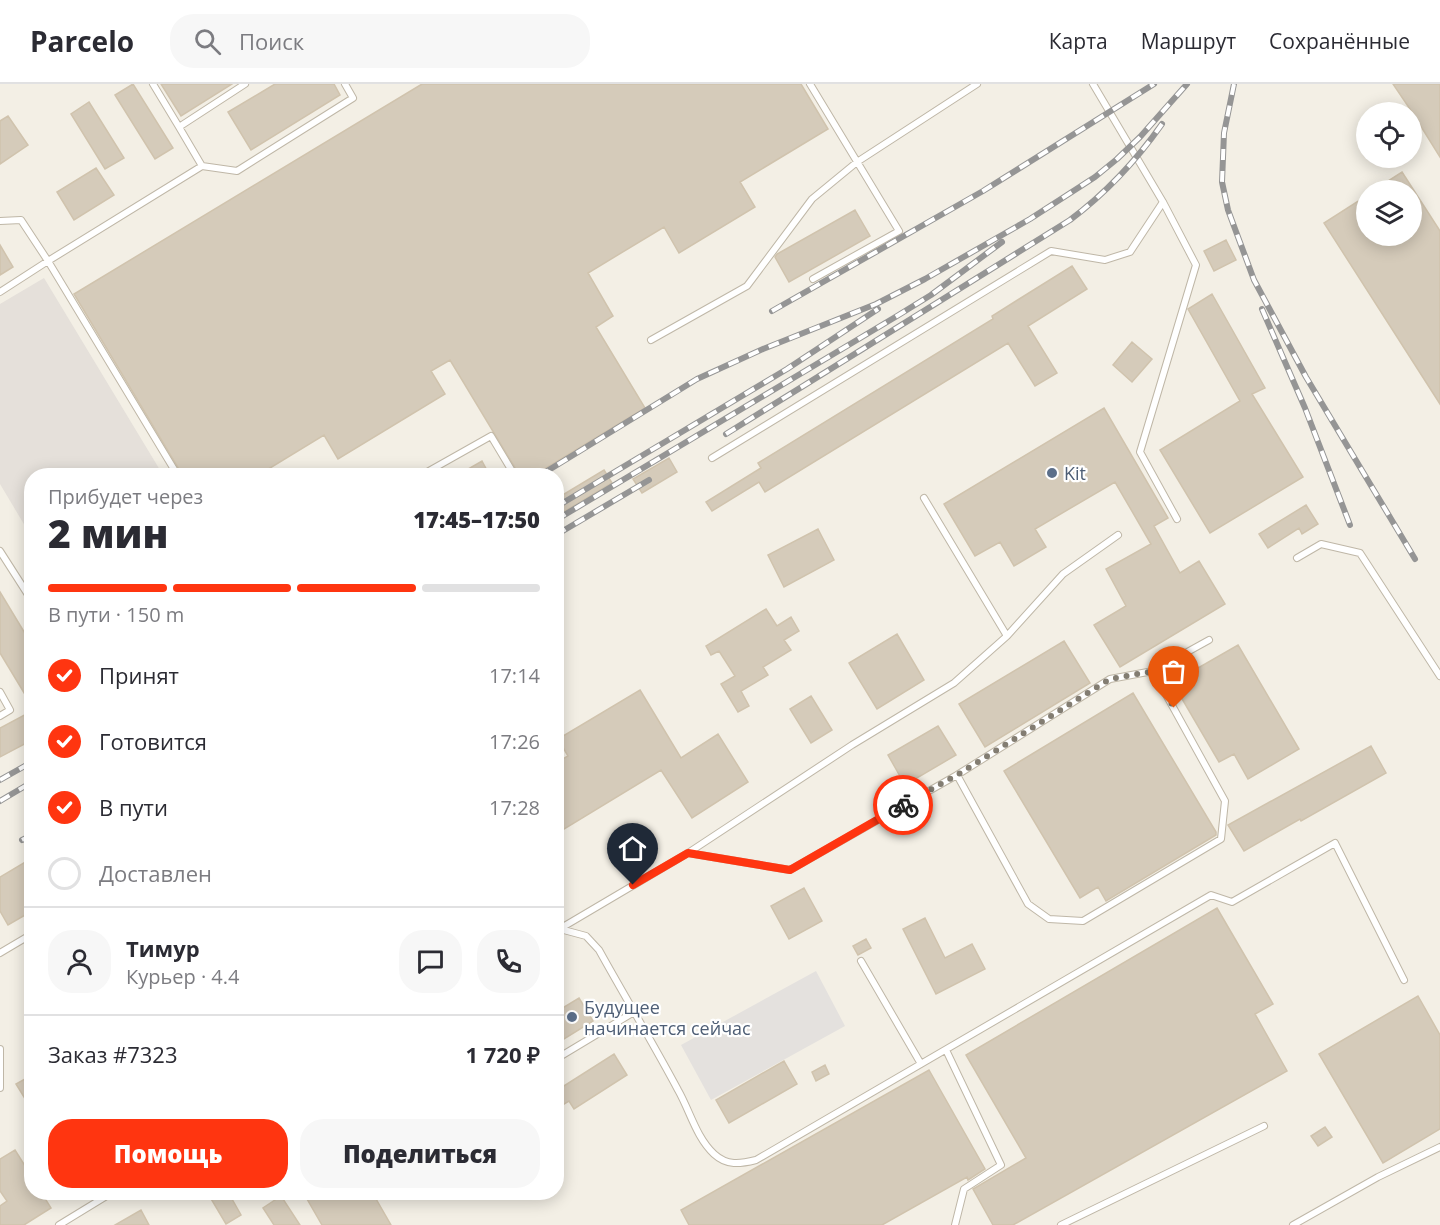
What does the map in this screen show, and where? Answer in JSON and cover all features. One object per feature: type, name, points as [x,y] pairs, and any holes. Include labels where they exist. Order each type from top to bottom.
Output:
[{"type":"lane","points":[[153,84],[202,166]]},
{"type":"lane","points":[[179,127],[246,84]]},
{"type":"lane","points":[[0,292],[202,166],[237,171],[353,98],[345,84]]},
{"type":"lane","points":[[810,84],[899,231],[813,279]]},
{"type":"lane","points":[[651,340],[747,286],[812,199],[857,162],[977,84]]},
{"type":"lane","points":[[1093,84],[1163,202],[1196,265],[1140,452],[1177,519]]},
{"type":"lane","points":[[712,458],[1052,251],[1105,260],[1130,252],[1163,202]]},
{"type":"lane","points":[[0,221],[21,220],[173,468]]},
{"type":"lane","points":[[434,468],[491,436],[510,468]]},
{"type":"lane","points":[[924,498],[1007,636]]},
{"type":"lane","points":[[564,926],[688,853],[852,745],[954,683],[1007,636],[1063,574],[1118,535]]},
{"type":"lane","points":[[1297,558],[1321,544],[1360,553],[1440,676]]},
{"type":"lane","points":[[0,552],[24,590]]},
{"type":"lane","points":[[688,853],[790,870],[957,775],[1110,679],[1154,671],[1209,640]]},
{"type":"lane","points":[[957,775],[1028,904],[1049,920],[1083,921],[1221,838],[1224,801],[1154,671]]},
{"type":"lane","points":[[0,692],[10,710],[0,716]]},
{"type":"lane","points":[[564,931],[586,936],[599,950],[680,1092],[701,1137],[714,1154],[726,1162],[739,1165],[756,1160],[1211,895],[1232,902],[1335,843],[1404,980]]},
{"type":"lane","points":[[0,953],[24,939]]},
{"type":"lane","points":[[861,961],[921,1064]]},
{"type":"lane","points":[[564,1054],[634,1012]]},
{"type":"lane","points":[[0,1049],[0,1088]]},
{"type":"lane","points":[[946,1050],[1001,1165],[964,1189],[955,1225]]},
{"type":"lane","points":[[1061,1225],[1264,1126]]},
{"type":"lane","points":[[1293,1225],[1378,1177],[1440,1147]]},
{"type":"lane","points":[[59,1225],[100,1200]]},
{"type":"shaded area","points":[[44,278],[159,468],[24,468],[24,524],[0,484],[0,304]]},
{"type":"shaded area","points":[[816,971],[845,1026],[711,1100],[681,1045]]},
{"type":"building","points":[[133,84],[173,148],[155,159],[115,95]]},
{"type":"building","points":[[161,84],[232,84],[181,116]]},
{"type":"building","points":[[275,84],[334,84],[340,95],[251,150],[228,112]]},
{"type":"building","points":[[422,84],[801,84],[828,129],[740,182],[755,207],[679,253],[664,227],[588,273],[613,316],[596,327],[645,408],[546,468],[515,468],[450,360],[431,371],[445,394],[338,459],[324,435],[270,468],[178,468],[74,294]]},
{"type":"building","points":[[1393,84],[1440,84],[1440,157],[1422,128],[1422,102],[1405,102]]},
{"type":"building","points":[[89,102],[124,158],[105,169],[71,114]]},
{"type":"building","points":[[8,116],[28,145],[0,164],[0,121]]},
{"type":"building","points":[[96,168],[114,195],[74,220],[57,192]]},
{"type":"building","points":[[1402,172],[1407,180],[1390,180]]},
{"type":"building","points":[[1356,202],[1356,246],[1422,246],[1422,203],[1440,231],[1440,404],[1324,223]]},
{"type":"building","points":[[855,210],[870,236],[789,282],[775,257],[777,254]]},
{"type":"building","points":[[1226,240],[1236,260],[1214,271],[1204,251]]},
{"type":"building","points":[[0,245],[13,267],[0,275]]},
{"type":"building","points":[[1072,266],[1087,289],[1028,326],[1057,373],[1035,386],[1008,343],[765,492],[759,482],[712,511],[706,502],[761,468],[758,463],[993,319],[992,316]]},
{"type":"building","points":[[1212,294],[1265,388],[1252,394],[1303,477],[1210,533],[1160,450],[1240,401],[1188,309]]},
{"type":"building","points":[[1132,342],[1152,359],[1132,382],[1113,365]]},
{"type":"building","points":[[1104,408],[1168,518],[1154,526],[1180,573],[1199,561],[1225,604],[1120,667],[1094,625],[1126,606],[1106,569],[1151,544],[1115,482],[1035,529],[1046,547],[1014,566],[1000,542],[975,556],[944,504]]},
{"type":"building","points":[[669,458],[677,472],[642,493],[633,479]]},
{"type":"building","points":[[482,461],[486,468],[470,468]]},
{"type":"building","points":[[604,470],[612,483],[564,512],[564,494]]},
{"type":"building","points":[[1306,505],[1318,524],[1302,534],[1299,528],[1268,548],[1259,534]]},
{"type":"building","points":[[818,529],[834,560],[784,587],[768,555]]},
{"type":"building","points":[[0,592],[24,632],[24,693],[0,653]]},
{"type":"building","points":[[766,609],[777,626],[791,617],[799,631],[784,640],[791,650],[763,667],[768,675],[741,691],[749,706],[738,712],[721,684],[735,676],[719,651],[711,655],[706,646]]},
{"type":"building","points":[[897,634],[924,680],[877,709],[849,663]]},
{"type":"building","points":[[1064,641],[1090,683],[985,747],[959,704]]},
{"type":"building","points":[[1238,645],[1299,749],[1248,779],[1234,754],[1219,762],[1178,692],[1189,685],[1184,676]]},
{"type":"building","points":[[640,690],[681,758],[718,734],[748,782],[692,818],[661,770],[564,829],[564,758],[568,756],[564,749],[564,735]]},
{"type":"building","points":[[1133,693],[1216,835],[1106,901],[1098,887],[1080,898],[1004,771]]},
{"type":"building","points":[[811,696],[832,730],[811,743],[790,709]]},
{"type":"building","points":[[24,715],[24,744],[0,757],[0,728]]},
{"type":"building","points":[[938,726],[956,755],[905,785],[888,755]]},
{"type":"building","points":[[1371,746],[1386,773],[1244,851],[1228,825]]},
{"type":"building","points":[[24,863],[24,916],[8,925],[0,911],[0,877]]},
{"type":"building","points":[[804,888],[822,921],[789,939],[771,906]]},
{"type":"building","points":[[1217,908],[1273,1004],[1255,1014],[1287,1071],[1013,1225],[993,1225],[973,1189],[1026,1158],[966,1055]]},
{"type":"building","points":[[925,918],[945,958],[972,944],[985,969],[936,994],[903,929]]},
{"type":"building","points":[[866,939],[871,948],[858,955],[853,946]]},
{"type":"building","points":[[1418,996],[1440,1035],[1440,1129],[1383,1163],[1319,1054]]},
{"type":"building","points":[[579,998],[593,1021],[564,1039],[564,1007]]},
{"type":"building","points":[[614,1054],[627,1075],[574,1109],[569,1101],[564,1104],[564,1086]]},
{"type":"building","points":[[784,1061],[797,1084],[729,1123],[716,1100]]},
{"type":"building","points":[[825,1065],[829,1074],[816,1081],[812,1072]]},
{"type":"building","points":[[929,1070],[985,1169],[968,1180],[967,1177],[882,1225],[689,1225],[681,1210]]},
{"type":"building","points":[[24,1080],[24,1097],[16,1084]]},
{"type":"building","points":[[1325,1127],[1332,1137],[1318,1146],[1311,1136]]},
{"type":"building","points":[[15,1150],[24,1164],[24,1200],[46,1200],[51,1208],[24,1225],[0,1225],[0,1206],[7,1201],[0,1191],[0,1159]]},
{"type":"building","points":[[212,1200],[233,1200],[241,1215],[226,1224]]},
{"type":"building","points":[[275,1200],[284,1200],[300,1225],[274,1225],[263,1208]]},
{"type":"building","points":[[308,1200],[377,1200],[391,1225],[322,1225]]},
{"type":"building","points":[[141,1210],[149,1225],[115,1225]]},
{"type":"railway","points":[[772,311],[983,191],[1154,84]]},
{"type":"railway","points":[[552,468],[697,379],[763,349],[876,304],[1030,219],[1095,177],[1117,159],[1140,137],[1187,84]]},
{"type":"railway","points":[[1234,84],[1224,133],[1222,182],[1228,210],[1254,280],[1306,377],[1415,559]]},
{"type":"railway","points":[[726,434],[1070,220],[1120,176],[1162,124]]},
{"type":"railway","points":[[564,515],[931,295],[1002,242]]},
{"type":"railway","points":[[564,502],[787,369],[878,309]]},
{"type":"railway","points":[[1262,309],[1305,408],[1350,525]]},
{"type":"railway","points":[[564,530],[649,480]]},
{"type":"railway","points":[[0,780],[24,766]]},
{"type":"railway","points":[[0,801],[24,787]]},
{"type":"way so far","points":[[903,805],[957,775],[1110,679],[1154,671],[1174,708]]},
{"type":"place","name":"Kit","points":[[1052,473]]},
{"type":"place","name":"Будущее начинается сейчас","points":[[572,1017]]},
{"type":"route","points":[[633,885],[688,853],[790,870],[903,805]]}]
